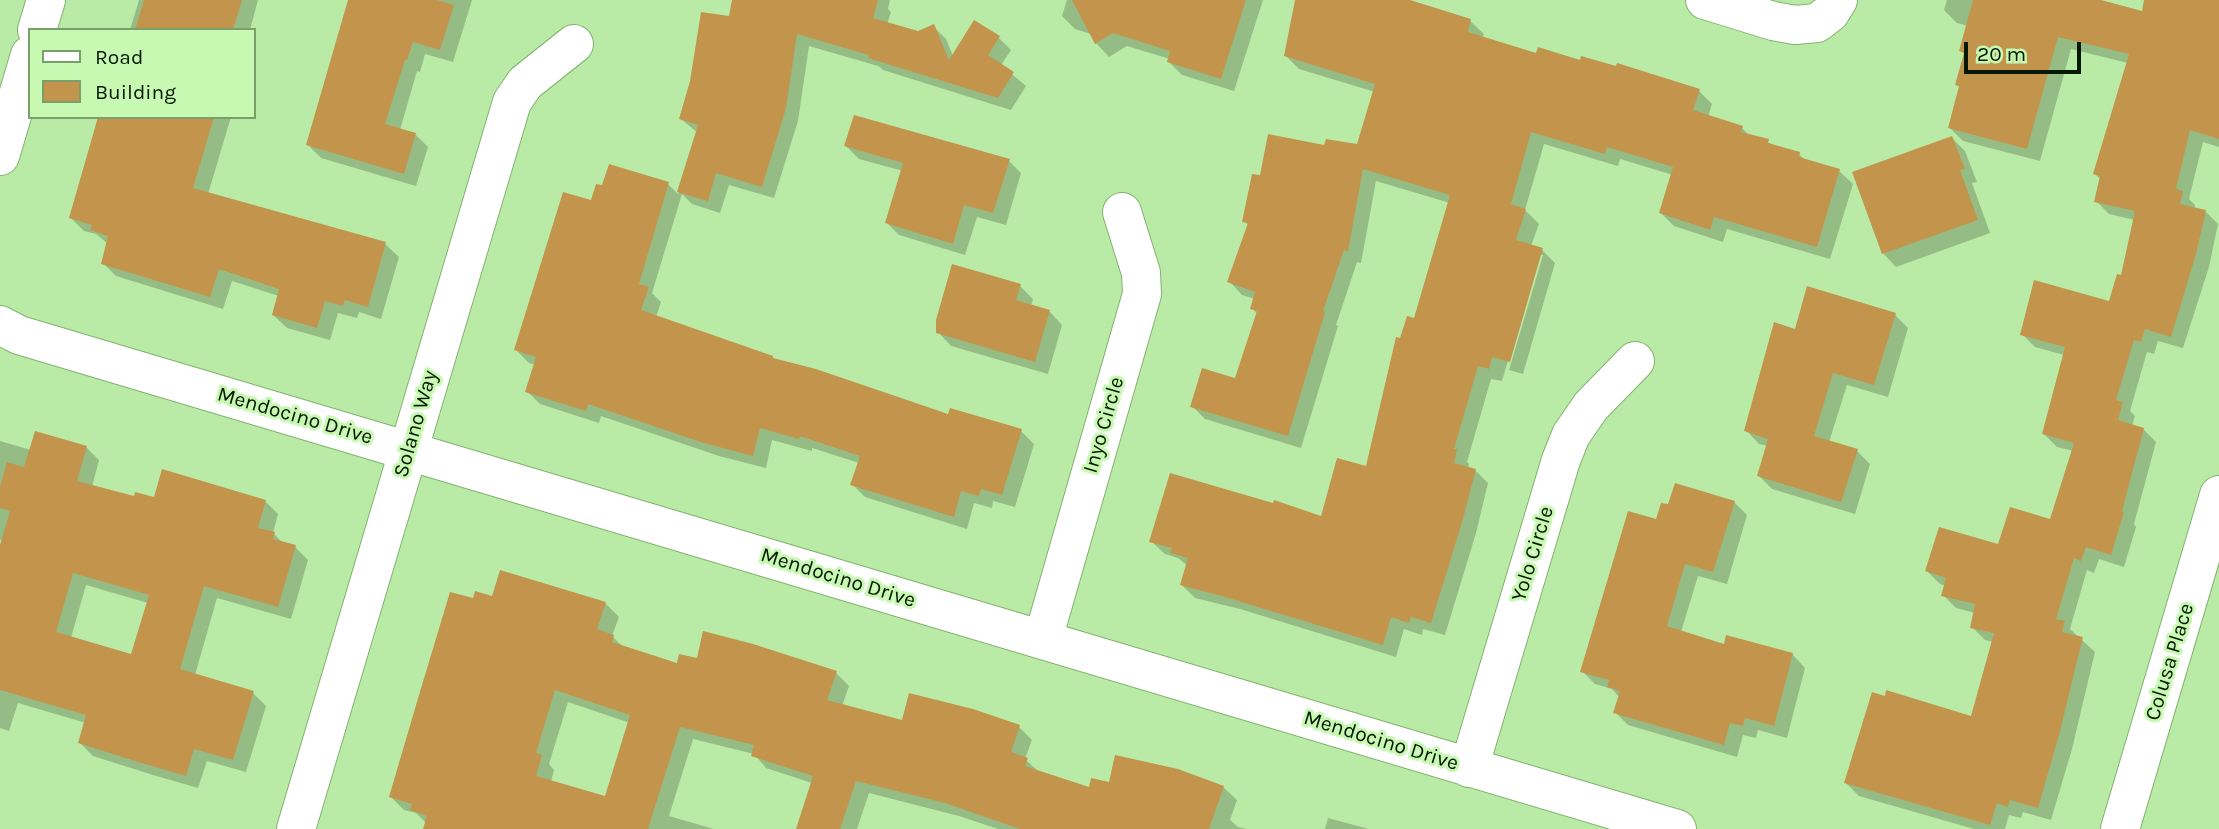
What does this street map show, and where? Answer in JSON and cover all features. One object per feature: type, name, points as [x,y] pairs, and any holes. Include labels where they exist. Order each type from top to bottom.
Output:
[{"type":"street","points":[[38,28],[46,0]]},
{"type":"street","points":[[1705,0],[1795,25],[1817,23],[1830,13],[1838,0]]},
{"type":"street","name":"Solano Way","points":[[296,829],[512,102],[525,83],[575,44]]},
{"type":"street","points":[[0,156],[28,62]]},
{"type":"street","name":"Inyo Circle","points":[[1043,639],[1142,293],[1141,273],[1122,212]]},
{"type":"street","name":"Mendocino Drive","points":[[0,325],[19,335],[1677,829]]},
{"type":"street","name":"Yolo Circle","points":[[1469,768],[1571,435],[1591,405],[1635,361]]},
{"type":"street","name":"Colusa Place","points":[[2120,829],[2219,495]]},
{"type":"building","points":[[144,0],[242,0],[234,28],[136,28]]},
{"type":"building","points":[[348,0],[437,0],[454,5],[440,50],[413,42],[385,124],[416,133],[404,174],[306,145]]},
{"type":"building","points":[[732,0],[878,0],[873,18],[918,31],[934,24],[949,60],[974,20],[1000,36],[988,55],[1014,72],[998,98],[797,34],[786,108],[762,187],[716,173],[708,201],[677,192],[698,125],[679,119],[690,81],[701,12],[729,16]]},
{"type":"building","points":[[1072,0],[1246,0],[1221,79],[1167,62],[1170,51],[1113,33],[1095,44]]},
{"type":"building","points":[[1295,0],[1410,0],[1471,19],[1468,32],[1536,53],[1538,47],[1580,60],[1581,56],[1616,66],[1617,63],[1700,89],[1693,110],[1743,126],[1741,132],[1769,139],[1768,143],[1800,152],[1799,157],[1840,169],[1817,247],[1714,217],[1710,230],[1659,213],[1673,167],[1607,147],[1605,154],[1531,132],[1511,204],[1526,209],[1516,240],[1543,248],[1510,362],[1492,357],[1489,369],[1478,366],[1454,449],[1457,449],[1454,463],[1476,469],[1431,623],[1411,617],[1409,623],[1391,617],[1383,645],[1180,585],[1188,558],[1170,553],[1172,548],[1149,542],[1170,473],[1273,503],[1274,500],[1321,516],[1337,458],[1366,466],[1396,337],[1400,338],[1407,316],[1414,318],[1450,195],[1363,169],[1348,251],[1344,250],[1323,311],[1325,312],[1288,436],[1190,407],[1202,368],[1235,378],[1257,311],[1250,309],[1255,292],[1227,282],[1248,223],[1242,222],[1252,174],[1260,175],[1268,134],[1324,145],[1326,139],[1357,144],[1375,84],[1284,56]]},
{"type":"building","points":[[1973,0],[2101,0],[2142,11],[2144,0],[2219,0],[2219,139],[2190,130],[2176,189],[2183,191],[2180,204],[2206,210],[2196,254],[2171,337],[2145,329],[2141,342],[2134,340],[2116,400],[2123,402],[2118,420],[2144,428],[2111,555],[2086,547],[2081,561],[2074,558],[2056,619],[2065,621],[2062,632],[2083,637],[2038,808],[2010,800],[2008,807],[1997,803],[1990,825],[1844,783],[1872,692],[1885,696],[1886,690],[1971,716],[1994,633],[1970,628],[1975,604],[1941,596],[1946,578],[1925,571],[1939,527],[1998,544],[2010,507],[2050,519],[2074,443],[2042,434],[2065,347],[2020,335],[2034,280],[2109,301],[2117,274],[2121,275],[2135,211],[2094,202],[2100,176],[2093,174],[2129,54],[2058,37],[2027,149],[1948,128],[1959,86],[1955,85],[1964,53],[1959,51]]},
{"type":"building","points":[[854,115],[1010,159],[993,213],[964,205],[953,244],[885,223],[903,163],[844,146]]},
{"type":"building","points":[[97,119],[213,119],[193,188],[386,242],[368,307],[345,300],[343,306],[325,301],[317,328],[272,315],[279,289],[219,269],[210,297],[101,264],[108,236],[90,230],[92,225],[69,218]]},
{"type":"building","points":[[1952,136],[1965,169],[1960,170],[1978,220],[1882,254],[1852,172]]},
{"type":"building","points":[[609,164],[669,182],[639,284],[649,287],[641,310],[773,358],[816,369],[948,414],[950,408],[1022,429],[1002,495],[981,489],[979,496],[961,491],[954,517],[850,485],[860,456],[800,436],[799,439],[760,428],[753,456],[704,443],[588,404],[586,411],[525,392],[536,357],[514,350],[563,192],[591,200],[596,184],[602,185]]},
{"type":"building","points":[[952,264],[1021,284],[1016,300],[1050,310],[1035,362],[936,333],[936,320]]},
{"type":"building","points":[[1807,286],[1896,313],[1874,385],[1833,373],[1814,436],[1858,449],[1841,502],[1757,476],[1768,439],[1744,431],[1774,322],[1795,329]]},
{"type":"building","points":[[35,431],[87,446],[77,481],[134,496],[135,492],[154,497],[162,469],[266,500],[258,528],[275,532],[273,539],[296,545],[278,607],[204,586],[180,669],[254,691],[233,760],[194,749],[186,776],[138,762],[78,743],[86,715],[0,690],[0,545],[10,511],[0,508],[0,487],[7,462],[24,467]],"holes":[[[73,573],[149,595],[131,654],[56,632]]]},
{"type":"building","points":[[1675,483],[1735,501],[1713,572],[1685,564],[1667,626],[1724,644],[1726,635],[1793,653],[1774,726],[1745,718],[1743,726],[1730,723],[1724,745],[1613,713],[1620,691],[1607,687],[1609,680],[1580,672],[1628,511],[1656,519],[1661,503],[1668,504]]},
{"type":"building","points":[[500,570],[606,602],[597,629],[614,635],[612,642],[677,663],[679,654],[697,658],[703,631],[837,671],[827,700],[902,720],[909,693],[973,709],[1020,725],[1011,752],[1028,758],[1025,766],[1089,787],[1091,778],[1109,782],[1115,755],[1178,769],[1224,786],[1209,829],[1020,829],[945,803],[856,781],[840,829],[796,829],[813,776],[751,756],[754,745],[680,727],[648,829],[423,829],[427,816],[410,810],[412,804],[389,797],[419,695],[450,592],[473,598],[475,591],[492,596]],"holes":[[[555,690],[630,715],[605,796],[536,776],[542,755],[536,753]]]}]
